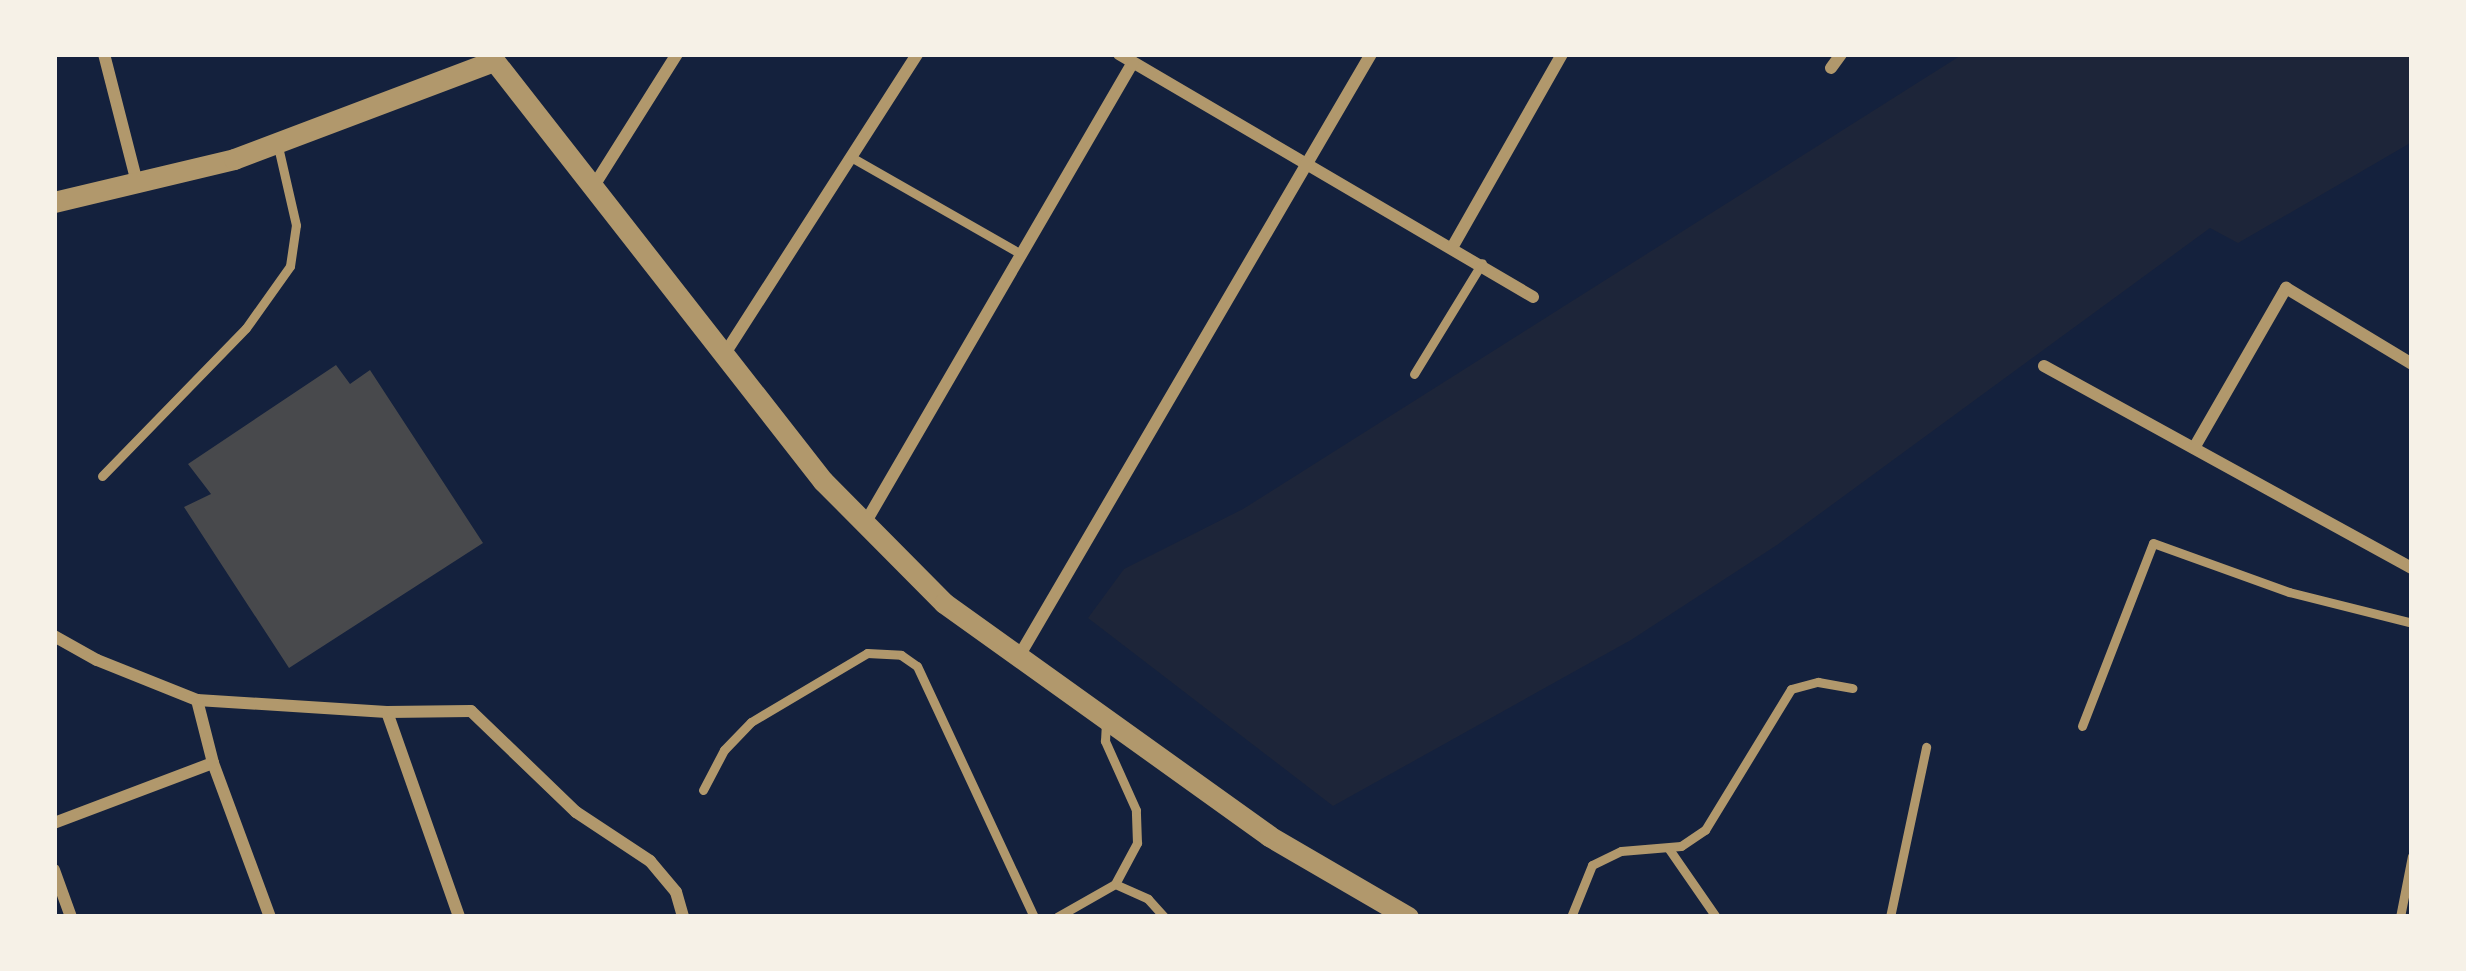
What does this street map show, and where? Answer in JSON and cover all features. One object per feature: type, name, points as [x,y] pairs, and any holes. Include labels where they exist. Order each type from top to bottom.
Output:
[{"type":"street","points":[[104,54],[136,179]]},
{"type":"street","points":[[595,184],[676,54]]},
{"type":"street","points":[[724,355],[917,54]]},
{"type":"street","points":[[1119,54],[1307,160],[1533,297]]},
{"type":"street","points":[[1017,659],[1371,54]]},
{"type":"street","points":[[1453,246],[1562,54]]},
{"type":"street","points":[[1831,68],[1841,54]]},
{"type":"street","points":[[54,202],[136,179],[210,167],[491,57],[863,526],[944,603],[1269,836],[1408,917]]},
{"type":"street","points":[[863,526],[1133,62]]},
{"type":"street","points":[[2194,448],[2286,288],[2412,364]]},
{"type":"street","points":[[2044,366],[2412,568]]},
{"type":"street","points":[[54,636],[97,660],[197,700],[387,712],[471,711],[576,812],[650,861],[676,892],[683,917]]},
{"type":"street","points":[[197,700],[213,763],[269,917]]},
{"type":"street","points":[[387,712],[459,917]]},
{"type":"street","points":[[54,823],[213,763]]},
{"type":"street","points":[[54,870],[71,917]]},
{"type":"lane","points":[[102,476],[246,328],[290,266],[296,225],[278,142]]},
{"type":"lane","points":[[851,157],[1021,254]]},
{"type":"lane","points":[[1414,374],[1482,263]]},
{"type":"lane","points":[[2082,726],[2153,544],[2289,592],[2412,623]]},
{"type":"lane","points":[[704,790],[724,750],[770,709],[867,653],[901,655],[917,666],[1034,917]]},
{"type":"lane","points":[[1571,917],[1592,865],[1621,850],[1669,849],[1706,830],[1791,689],[1818,682],[1852,688]]},
{"type":"lane","points":[[1058,917],[1115,884],[1132,859],[1136,810],[1105,741],[1107,722]]},
{"type":"lane","points":[[1890,917],[1926,747]]},
{"type":"lane","points":[[1669,849],[1716,917]]},
{"type":"lane","points":[[2400,917],[2412,856]]},
{"type":"lane","points":[[1115,884],[1148,899],[1165,917]]},
{"type":"shaded area","points":[[1963,54],[2412,54],[2412,142],[2238,243],[2210,228],[1777,545],[1631,640],[1333,806],[1088,618],[1124,569],[1243,509]]},
{"type":"building","points":[[336,365],[350,384],[370,370],[483,543],[289,668],[184,507],[211,494],[188,464]]}]
